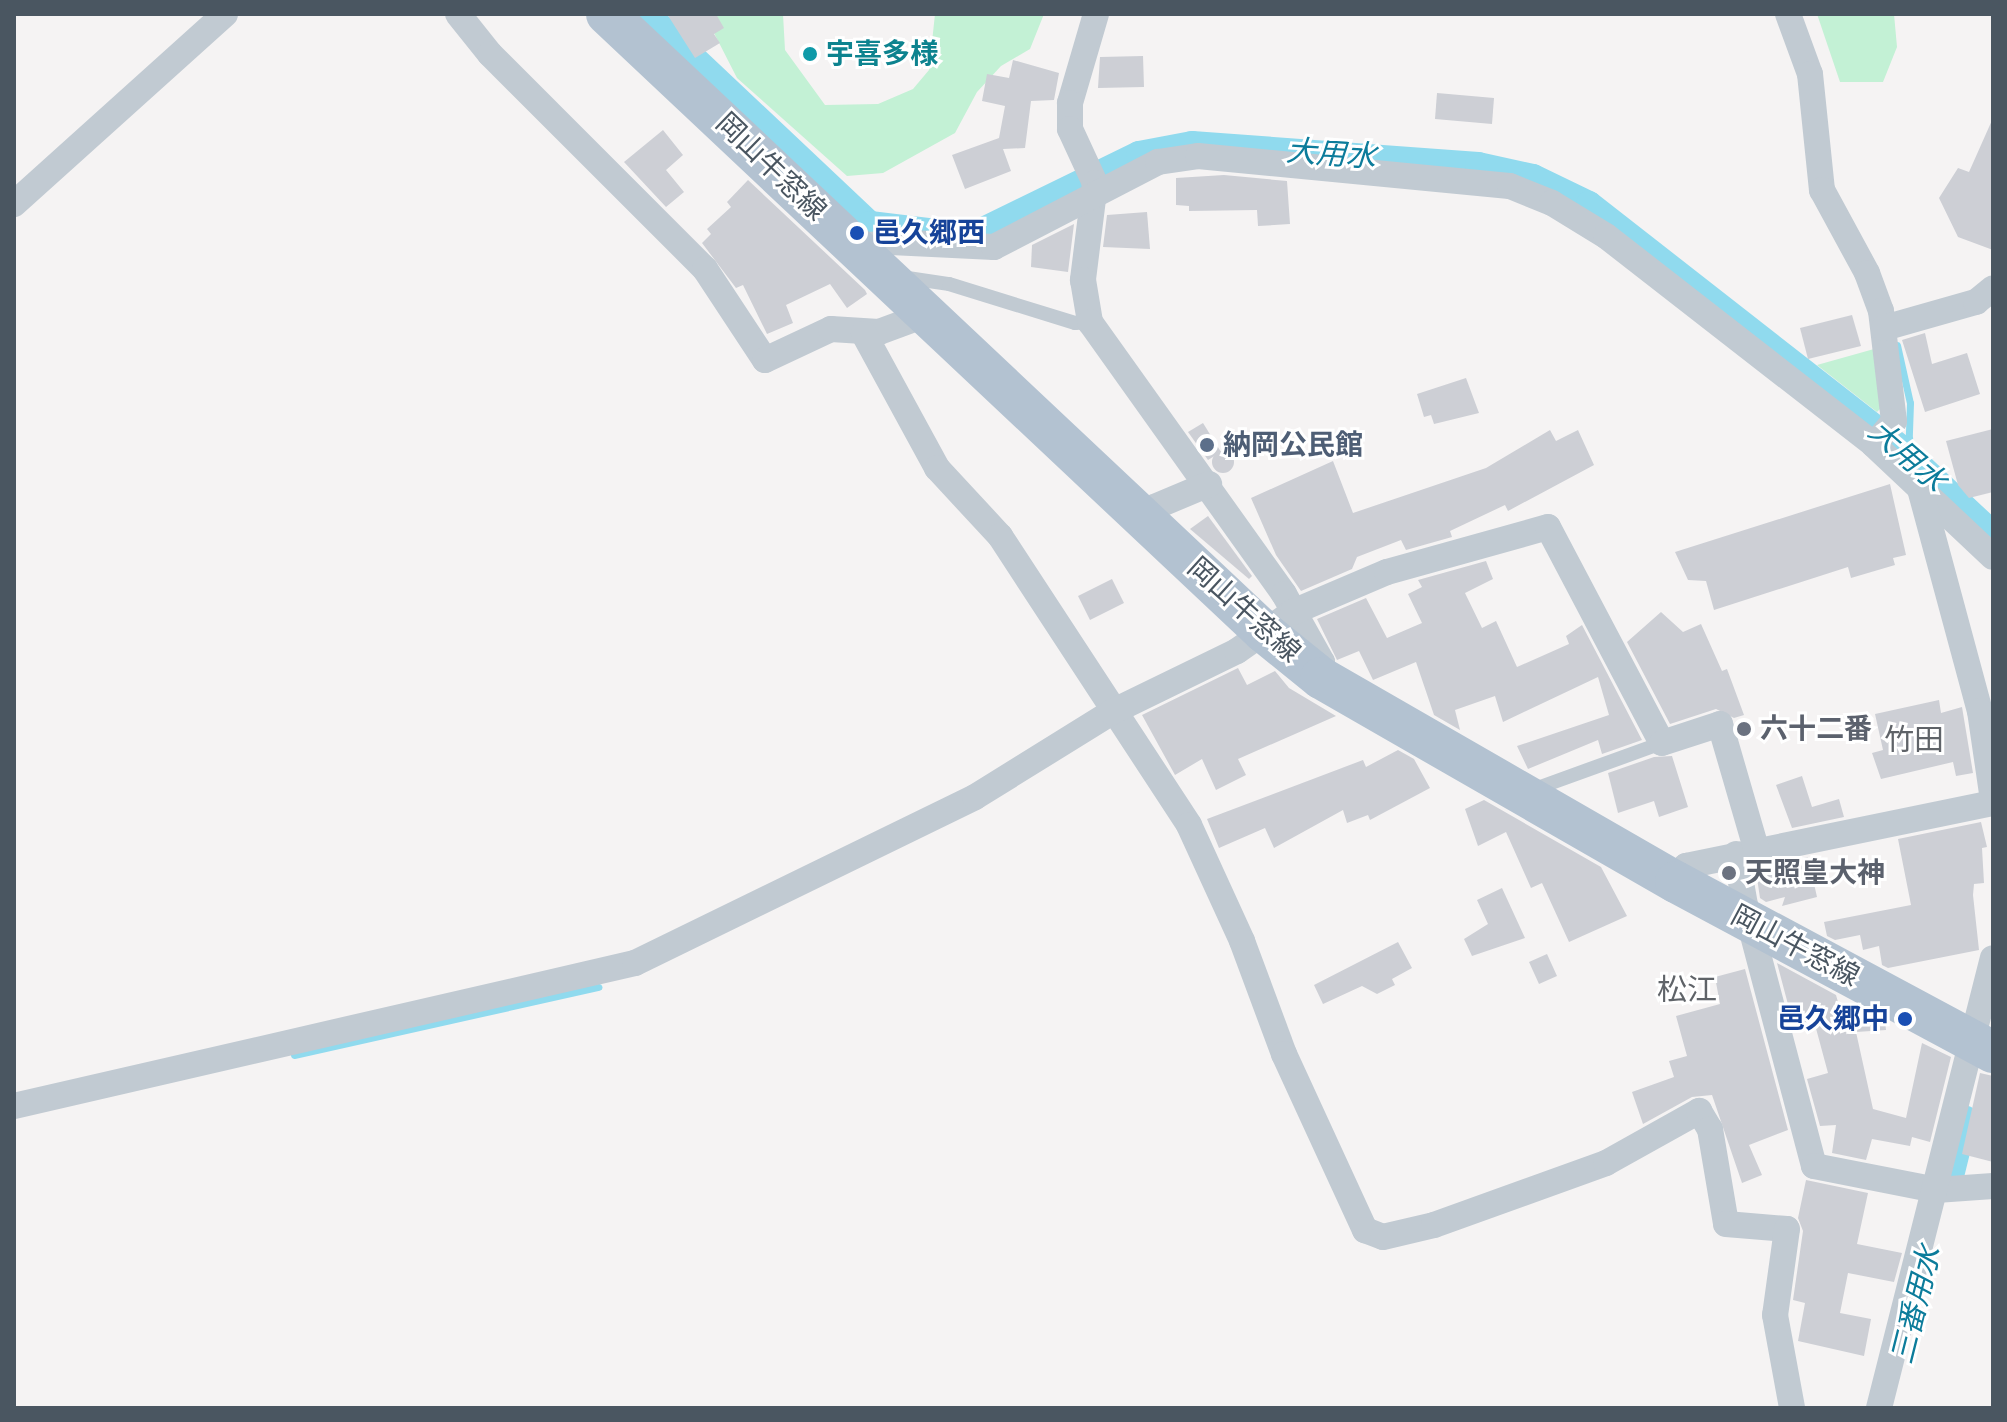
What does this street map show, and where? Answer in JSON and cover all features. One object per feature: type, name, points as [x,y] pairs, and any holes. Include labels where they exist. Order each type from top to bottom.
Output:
[{"type":"main road","name":"岡山牛窓線","points":[[610,16],[1144,519],[1279,622],[1321,678],[1676,882],[1984,1046]]},
{"type":"street","points":[[14,204],[225,14]]},
{"type":"street","points":[[458,14],[533,99],[705,269],[765,360],[831,329],[864,334],[925,315]]},
{"type":"street","points":[[1096,14],[1070,103],[1070,129],[1094,181],[1083,280],[1090,322],[1209,484],[1279,622]]},
{"type":"street","points":[[1788,14],[1810,74],[1822,190],[1867,273],[1884,328],[1894,421],[1880,437]]},
{"type":"street","points":[[856,247],[891,242],[994,247],[1094,181],[1158,162],[1198,156],[1512,176],[1606,236],[1880,437],[1920,487],[1993,557]]},
{"type":"street","points":[[1884,328],[1976,302],[1993,288]]},
{"type":"street","points":[[864,334],[937,468],[1000,536],[1112,712],[1189,825],[1242,941],[1284,1054],[1365,1230],[1383,1237],[1434,1225],[1606,1163],[1699,1111],[1710,1129],[1726,1224],[1787,1229],[1775,1315],[1792,1408]]},
{"type":"street","points":[[1144,519],[1152,508],[1209,484]]},
{"type":"street","points":[[1676,882],[1686,866],[1993,802],[1980,711],[1920,487]]},
{"type":"street","points":[[14,1106],[635,963],[975,797],[1112,712],[1237,651],[1279,622],[1387,572],[1548,527],[1662,743],[1720,724],[1747,852],[1754,925],[1814,1166],[1936,1190],[1993,1186]]},
{"type":"street","points":[[1879,1408],[1936,1190],[1984,1046],[1993,958]]},
{"type":"lane","points":[[889,281],[901,277],[949,284],[1075,323],[1090,322]]},
{"type":"lane","points":[[1527,799],[1534,786],[1662,743]]},
{"type":"green space","points":[[713,14],[783,14],[785,50],[825,105],[878,104],[913,89],[929,70],[935,14],[1044,14],[1030,49],[1001,66],[977,92],[955,133],[883,173],[847,176],[737,78],[713,31]]},
{"type":"green space","points":[[1817,14],[1894,14],[1897,47],[1883,82],[1840,82]]},
{"type":"green space","points":[[1874,349],[1884,405],[1877,412],[1817,365]]},
{"type":"building","points":[[667,14],[716,14],[724,28],[714,34],[720,43],[695,58]]},
{"type":"building","points":[[1143,56],[1144,87],[1098,88],[1100,57]]},
{"type":"building","points":[[1013,60],[1059,73],[1054,100],[1031,101],[1025,148],[1003,149],[1011,171],[965,189],[952,155],[999,138],[1005,106],[982,101],[987,74],[1009,78]]},
{"type":"building","points":[[1437,93],[1494,98],[1492,124],[1435,119]]},
{"type":"building","points":[[1993,118],[1993,250],[1958,237],[1939,198],[1958,168],[1969,172]]},
{"type":"building","points":[[663,130],[683,155],[666,170],[684,192],[666,207],[624,162]]},
{"type":"building","points":[[1224,175],[1287,181],[1290,224],[1258,226],[1257,210],[1189,211],[1189,206],[1176,205],[1176,178]]},
{"type":"building","points":[[748,180],[867,294],[847,308],[830,284],[786,305],[793,323],[767,334],[743,285],[736,288],[702,243],[711,234],[707,229],[731,207],[727,202]]},
{"type":"building","points":[[1147,212],[1150,249],[1103,247],[1107,215]]},
{"type":"building","points":[[1074,224],[1068,272],[1031,267],[1032,245]]},
{"type":"building","points":[[1852,315],[1861,346],[1808,359],[1800,328]]},
{"type":"building","points":[[1925,333],[1932,364],[1967,353],[1980,394],[1925,412],[1902,340]]},
{"type":"building","points":[[1466,378],[1479,413],[1434,424],[1431,415],[1424,417],[1417,394]]},
{"type":"building","points":[[1203,423],[1221,452],[1208,460],[1188,432]]},
{"type":"building","points":[[1993,429],[1993,492],[1969,498],[1958,485],[1946,441]]},
{"type":"building","points":[[1550,430],[1556,441],[1578,430],[1594,465],[1508,511],[1505,505],[1450,531],[1452,537],[1406,550],[1401,540],[1357,557],[1352,569],[1301,591],[1276,555],[1251,498],[1333,461],[1353,513],[1486,468]]},
{"type":"building","points":[[1223,451],[1231,454],[1234,462],[1231,470],[1223,473],[1215,470],[1212,462],[1215,454]]},
{"type":"building","points":[[1890,484],[1906,555],[1893,558],[1895,565],[1851,578],[1848,567],[1714,610],[1706,581],[1688,580],[1675,552]]},
{"type":"building","points":[[1208,516],[1252,576],[1249,579],[1190,529]]},
{"type":"building","points":[[1486,561],[1493,579],[1465,593],[1482,628],[1496,621],[1517,667],[1569,644],[1566,636],[1582,625],[1642,740],[1602,754],[1598,740],[1528,769],[1517,746],[1609,715],[1598,677],[1503,722],[1495,696],[1455,710],[1460,730],[1434,715],[1416,662],[1373,680],[1359,651],[1337,660],[1317,619],[1366,598],[1387,638],[1422,623],[1408,594],[1422,587],[1418,580]]},
{"type":"building","points":[[1112,579],[1124,603],[1090,620],[1078,596]]},
{"type":"building","points":[[1661,612],[1683,632],[1701,624],[1722,671],[1727,669],[1744,715],[1734,718],[1716,709],[1670,724],[1627,642]]},
{"type":"building","points":[[1238,668],[1247,685],[1275,671],[1289,688],[1336,716],[1238,759],[1246,775],[1216,790],[1202,759],[1175,775],[1142,715]]},
{"type":"building","points":[[1939,700],[1941,713],[1962,707],[1973,773],[1956,776],[1953,762],[1881,779],[1872,753],[1883,750],[1875,714]]},
{"type":"building","points":[[1398,750],[1414,759],[1430,788],[1370,820],[1368,815],[1347,823],[1343,810],[1274,848],[1265,828],[1219,848],[1207,819],[1363,760],[1366,767]]},
{"type":"building","points":[[1672,756],[1688,807],[1659,817],[1654,801],[1618,813],[1608,773],[1654,757]]},
{"type":"building","points":[[1802,776],[1812,807],[1839,799],[1844,817],[1792,828],[1776,785]]},
{"type":"building","points":[[1484,800],[1601,867],[1627,916],[1569,942],[1542,883],[1531,888],[1506,832],[1478,846],[1465,809]]},
{"type":"building","points":[[1981,822],[1987,847],[1982,848],[1984,883],[1974,884],[1973,895],[1979,950],[1888,968],[1882,965],[1879,946],[1863,950],[1860,935],[1835,940],[1827,936],[1824,922],[1911,905],[1898,839]]},
{"type":"building","points":[[1808,857],[1817,897],[1782,906],[1785,897],[1766,902],[1760,898],[1757,878],[1764,866]]},
{"type":"building","points":[[1502,888],[1525,938],[1472,956],[1464,939],[1488,924],[1477,900]]},
{"type":"building","points":[[1398,942],[1412,968],[1392,979],[1395,985],[1377,994],[1362,986],[1323,1004],[1314,985]]},
{"type":"building","points":[[1547,954],[1557,976],[1539,984],[1529,962]]},
{"type":"building","points":[[1777,963],[1836,995],[1840,1009],[1860,1008],[1885,1021],[1886,1030],[1856,1032],[1873,1109],[1906,1118],[1922,1043],[1951,1057],[1930,1142],[1912,1137],[1910,1146],[1872,1139],[1866,1160],[1832,1153],[1836,1125],[1820,1126],[1807,1079],[1828,1073],[1814,1021],[1794,1027]]},
{"type":"building","points":[[1745,969],[1788,1130],[1749,1145],[1762,1175],[1742,1183],[1712,1095],[1692,1097],[1643,1124],[1632,1092],[1674,1077],[1669,1061],[1687,1056],[1676,1016],[1720,1004],[1715,977]]},
{"type":"building","points":[[1980,1073],[1993,1076],[1993,1162],[1962,1154]]},
{"type":"building","points":[[1806,1180],[1868,1193],[1857,1244],[1902,1253],[1894,1282],[1848,1273],[1840,1313],[1871,1319],[1864,1356],[1798,1341],[1805,1303],[1793,1300],[1803,1231],[1798,1218]]},
{"type":"waterway","name":"大用水","points":[[647,14],[870,224],[971,236],[1139,154],[1192,144],[1478,165],[1533,177],[1589,204],[1901,448],[1993,534]]},
{"type":"waterway","points":[[1897,345],[1910,403],[1909,438],[1901,448]]},
{"type":"waterway","points":[[294,1055],[599,987]]},
{"type":"waterway","name":"三番用水","points":[[1952,1172],[1965,1119]]},
{"type":"place","name":"宇喜多様","points":[[810,54]]},
{"type":"place","name":"邑久郷西","points":[[857,233]]},
{"type":"place","name":"納岡公民館","points":[[1207,445]]},
{"type":"place","name":"六十二番","points":[[1744,729]]},
{"type":"place","name":"天照皇大神","points":[[1729,873]]},
{"type":"place","name":"邑久郷中","points":[[1905,1019]]},
{"type":"district","name":"竹田","points":[[1914,740]]},
{"type":"district","name":"松江","points":[[1687,990]]}]
